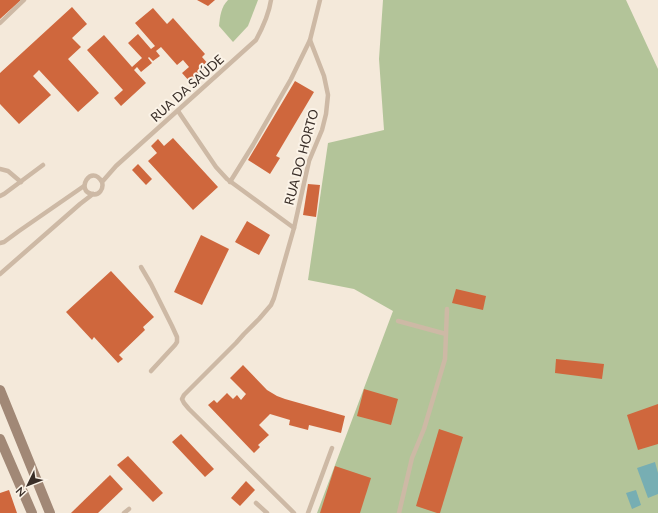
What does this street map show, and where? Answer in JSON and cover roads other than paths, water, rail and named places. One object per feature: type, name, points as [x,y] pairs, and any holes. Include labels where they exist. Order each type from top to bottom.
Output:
[{"type":"main road","points":[[0,390],[50,513]]},
{"type":"main road","points":[[0,439],[32,513]]},
{"type":"lane","points":[[0,23],[24,0]]},
{"type":"lane","name":"RUA DA SAÚDE","points":[[0,274],[74,209],[93,194],[100,192],[102,182],[116,166],[256,40],[269,10],[271,0]]},
{"type":"lane","points":[[230,182],[291,79],[310,40],[320,0]]},
{"type":"lane","name":"RUA DO HORTO","points":[[178,111],[216,167],[230,182],[294,228],[309,161],[322,130],[326,114],[328,95],[324,76],[310,40]]},
{"type":"lane","points":[[0,196],[43,165]]},
{"type":"lane","points":[[0,169],[8,171],[21,182]]},
{"type":"lane","points":[[0,243],[4,242],[84,186],[85,182],[90,176],[99,177],[102,182]]},
{"type":"lane","points":[[84,186],[87,192],[93,194]]},
{"type":"lane","points":[[294,228],[271,305],[236,343],[184,395],[182,399],[189,409],[294,513]]},
{"type":"lane","points":[[140,267],[159,298],[177,337],[177,342],[175,345],[151,371]]},
{"type":"lane","points":[[399,513],[412,458],[424,429],[445,359],[447,309]]},
{"type":"lane","points":[[398,321],[446,334]]},
{"type":"lane","points":[[308,513],[332,448]]},
{"type":"lane","points":[[256,503],[267,513]]},
{"type":"lane","points":[[124,513],[128,509]]},
{"type":"water","points":[[655,462],[658,473],[658,494],[648,498],[637,468]]},
{"type":"water","points":[[636,490],[641,505],[632,509],[626,493]]}]
